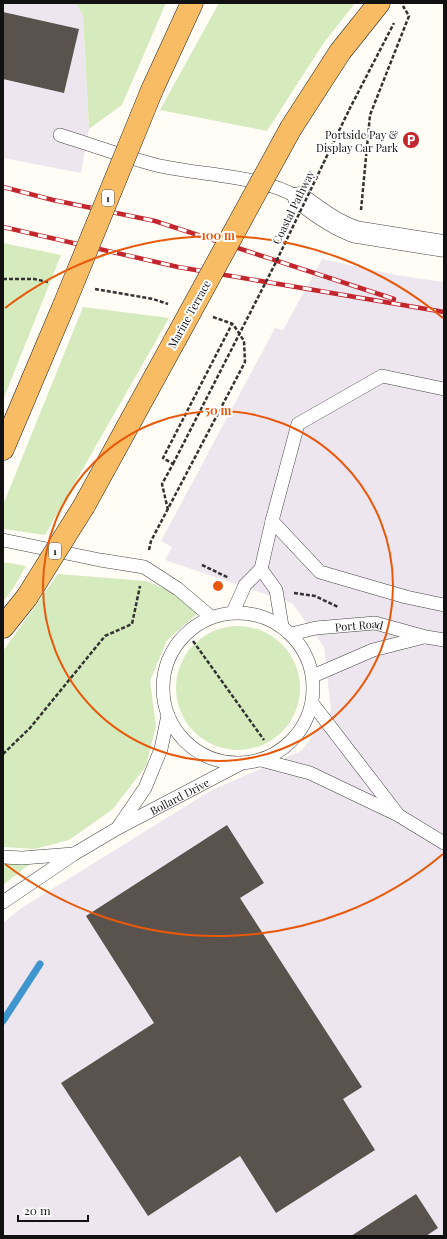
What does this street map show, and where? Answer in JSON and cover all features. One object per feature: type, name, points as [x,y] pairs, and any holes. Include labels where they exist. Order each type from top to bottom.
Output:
[{"type":"highway","name":"1","points":[[3,449],[152,90],[192,3]]},
{"type":"highway","name":"Marine Terrace","points":[[3,627],[26,597],[84,506],[291,128],[340,52],[380,3]]},
{"type":"street","points":[[299,198],[328,219],[344,228],[356,232],[444,246]]},
{"type":"lane","points":[[60,135],[156,165],[263,183],[299,198]]},
{"type":"lane","points":[[233,612],[245,586],[261,569],[272,521],[298,424],[382,376],[444,389]]},
{"type":"lane","points":[[272,521],[320,572],[406,597],[444,605]]},
{"type":"lane","points":[[3,540],[100,560],[144,567],[178,589],[211,617]]},
{"type":"lane","points":[[261,569],[276,590],[287,630]]},
{"type":"lane","points":[[233,612],[259,615],[287,630],[306,653],[313,676],[314,689],[312,703],[306,721],[296,737],[280,751],[261,760],[240,764],[219,761],[200,753],[180,736],[168,715],[163,692],[165,669],[175,647],[190,629],[211,617],[233,612]]},
{"type":"lane","name":"Port Road","points":[[287,630],[375,624],[444,640]]},
{"type":"lane","name":"Port Road","points":[[313,676],[373,650],[426,637]]},
{"type":"lane","points":[[312,703],[398,815]]},
{"type":"lane","name":"Bollard Drive","points":[[118,828],[145,788],[161,749],[168,715]]},
{"type":"lane","points":[[261,760],[310,773],[398,815],[444,843]]},
{"type":"lane","name":"Bollard Drive","points":[[3,902],[74,854],[118,828],[240,764]]},
{"type":"lane","points":[[3,857],[22,858],[74,854]]},
{"type":"path","points":[[400,13],[406,3]]},
{"type":"path","points":[[360,213],[370,114],[408,16],[403,6]]},
{"type":"path","name":"Coastal Pathway","points":[[168,511],[162,484],[274,266],[349,110],[396,20]]},
{"type":"path","points":[[3,279],[34,279],[49,282]]},
{"type":"path","points":[[93,289],[153,299],[175,306]]},
{"type":"path","points":[[173,464],[163,458],[233,324],[211,317]]},
{"type":"path","points":[[193,641],[264,740]]},
{"type":"shaded area","points":[[3,3],[76,3],[83,15],[89,129],[81,173],[3,158]]},
{"type":"shaded area","points":[[322,259],[396,275],[444,282],[444,1236],[3,1236],[3,923],[20,909],[210,791],[301,751],[331,711],[324,647],[292,603],[165,560],[172,547],[161,541],[275,328],[283,330]]},
{"type":"green space","points":[[76,3],[166,3],[122,105],[89,129],[83,15]]},
{"type":"green space","points":[[219,3],[355,3],[323,44],[267,131],[160,110]]},
{"type":"green space","points":[[3,243],[61,255],[3,400]]},
{"type":"green space","points":[[83,307],[169,318],[45,535],[3,529],[3,505]]},
{"type":"green space","points":[[3,562],[26,566],[3,602]]},
{"type":"green space","points":[[58,574],[146,581],[206,606],[167,640],[150,681],[156,726],[146,766],[113,809],[69,840],[35,849],[3,847],[3,651]]},
{"type":"green space","points":[[244,626],[262,630],[273,636],[286,648],[296,664],[300,688],[296,712],[290,723],[278,736],[256,748],[232,750],[214,746],[203,740],[190,728],[178,706],[176,682],[180,664],[186,653],[198,640],[220,628]]},
{"type":"green space","points":[[31,863],[3,885],[3,864]]},
{"type":"building","points":[[3,12],[79,29],[64,93],[3,79]]},
{"type":"building","points":[[227,825],[264,883],[240,898],[362,1087],[343,1099],[375,1150],[276,1213],[240,1156],[148,1216],[61,1083],[154,1023],[86,916]]},
{"type":"building","points":[[416,1194],[438,1228],[426,1236],[351,1236]]},
{"type":"waterway","points":[[3,1021],[40,964]]},
{"type":"railway","points":[[3,187],[53,200],[155,221],[394,299]]},
{"type":"railway","points":[[3,227],[178,267],[444,312]]},
{"type":"place","name":"Portside Pay & Display Car Park","points":[[411,140]]}]
